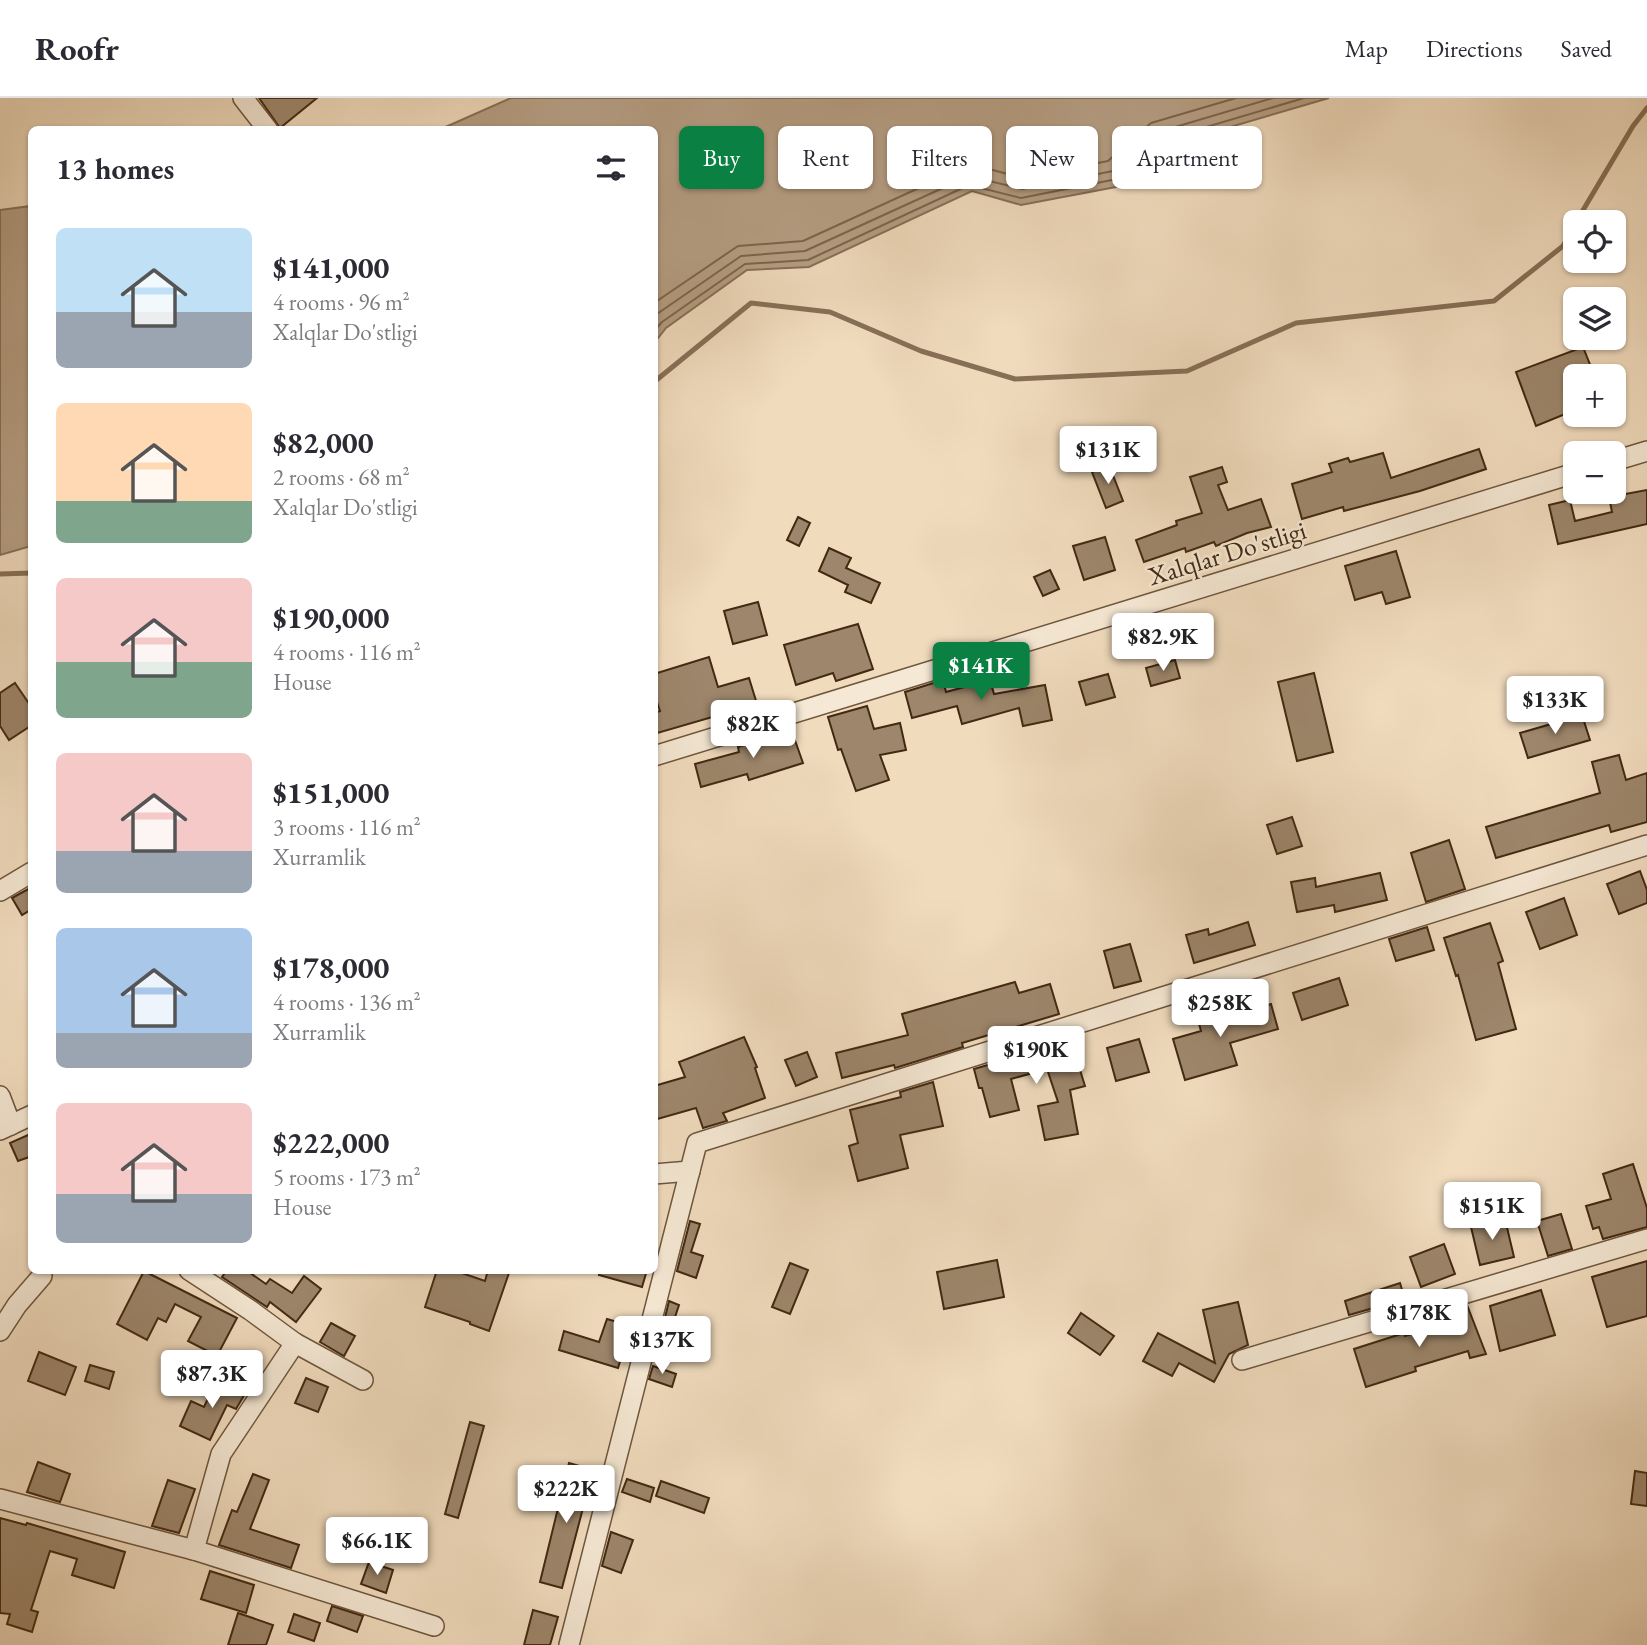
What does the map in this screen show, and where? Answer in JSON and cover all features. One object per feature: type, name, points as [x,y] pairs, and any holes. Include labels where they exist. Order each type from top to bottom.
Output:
[{"type":"street","points":[[243,98],[265,126]]},
{"type":"street","points":[[1626,457],[1647,451]]},
{"type":"street","name":"Xalqlar Do'stligi","points":[[658,756],[1563,477]]},
{"type":"street","points":[[569,1645],[697,1143],[1647,845]]},
{"type":"street","points":[[0,891],[28,874]]},
{"type":"street","points":[[0,1096],[6,1128],[28,1117]]},
{"type":"street","points":[[658,1174],[690,1171]]},
{"type":"street","points":[[1242,1360],[1647,1239]]},
{"type":"street","points":[[195,1274],[295,1343],[363,1380]]},
{"type":"street","points":[[0,1331],[42,1276]]},
{"type":"street","points":[[194,1550],[221,1454],[295,1343]]},
{"type":"street","points":[[0,1499],[194,1550],[434,1626]]},
{"type":"water","points":[[511,98],[1329,98],[1234,126],[1112,126],[1112,188],[1021,205],[972,191],[809,267],[747,270],[666,328],[658,338],[658,126],[448,126]]},
{"type":"water","points":[[28,206],[28,547],[0,555],[0,210]]},
{"type":"building","points":[[259,98],[317,98],[282,126],[279,126]]},
{"type":"building","points":[[1575,350],[1584,350],[1590,364],[1563,364],[1563,415],[1536,426],[1516,372]]},
{"type":"building","points":[[1479,449],[1486,469],[1420,491],[1344,511],[1343,507],[1302,519],[1292,484],[1332,472],[1329,464],[1348,458],[1350,462],[1383,453],[1391,478]]},
{"type":"building","points":[[1109,465],[1123,501],[1106,508],[1092,472]]},
{"type":"building","points":[[1222,467],[1227,482],[1218,485],[1228,510],[1261,499],[1271,527],[1247,533],[1216,546],[1214,542],[1186,552],[1185,548],[1144,562],[1136,540],[1177,525],[1176,521],[1202,513],[1190,477]]},
{"type":"building","points":[[1647,490],[1647,524],[1558,544],[1549,505],[1563,502],[1563,504],[1571,504],[1575,521],[1612,512],[1610,504],[1626,504],[1626,494]]},
{"type":"building","points":[[798,517],[810,523],[799,546],[787,540]]},
{"type":"building","points":[[1105,537],[1115,570],[1084,580],[1073,546]]},
{"type":"building","points":[[829,548],[851,558],[846,568],[880,583],[871,603],[845,592],[848,585],[819,571]]},
{"type":"building","points":[[1396,551],[1410,597],[1386,604],[1382,592],[1355,600],[1345,566]]},
{"type":"building","points":[[1050,570],[1059,589],[1043,596],[1034,577]]},
{"type":"building","points":[[758,602],[767,635],[733,644],[724,611]]},
{"type":"building","points":[[858,624],[873,669],[836,681],[833,673],[796,685],[784,645]]},
{"type":"building","points":[[709,657],[718,687],[749,678],[757,704],[658,733],[658,673]]},
{"type":"building","points":[[1175,660],[1180,678],[1151,686],[1146,668]]},
{"type":"building","points":[[1314,673],[1333,752],[1297,761],[1278,682]]},
{"type":"building","points":[[1108,674],[1115,697],[1086,705],[1079,682]]},
{"type":"building","points":[[943,680],[946,692],[990,680],[994,694],[1045,685],[1052,720],[1023,726],[1019,708],[962,724],[957,706],[912,718],[905,692]]},
{"type":"building","points":[[15,683],[28,702],[28,728],[9,740],[0,726],[0,693]]},
{"type":"building","points":[[867,706],[874,729],[900,723],[906,750],[880,755],[889,780],[856,791],[841,749],[838,750],[828,717]]},
{"type":"building","points":[[1582,715],[1590,740],[1528,758],[1520,733]]},
{"type":"building","points":[[791,729],[803,763],[749,780],[747,774],[701,787],[695,764],[739,752],[738,747]]},
{"type":"building","points":[[1619,755],[1626,780],[1647,773],[1647,822],[1611,832],[1609,825],[1496,858],[1486,827],[1600,793],[1592,762]]},
{"type":"building","points":[[1292,817],[1302,846],[1277,854],[1267,825]]},
{"type":"building","points":[[1449,840],[1465,889],[1426,902],[1411,853]]},
{"type":"building","points":[[1640,871],[1647,890],[1647,903],[1619,914],[1607,884]]},
{"type":"building","points":[[1380,873],[1387,900],[1335,912],[1334,905],[1297,912],[1291,882],[1315,878],[1316,887]]},
{"type":"building","points":[[28,889],[28,911],[22,915],[12,898]]},
{"type":"building","points":[[1564,898],[1577,935],[1540,949],[1526,912]]},
{"type":"building","points":[[1248,922],[1255,945],[1194,963],[1186,935],[1208,929],[1209,935]]},
{"type":"building","points":[[1490,923],[1503,961],[1498,963],[1516,1029],[1476,1040],[1458,975],[1456,976],[1444,938]]},
{"type":"building","points":[[1427,927],[1434,950],[1396,961],[1389,939]]},
{"type":"building","points":[[1130,944],[1141,981],[1114,988],[1104,951]]},
{"type":"building","points":[[1339,978],[1348,1005],[1302,1020],[1293,993]]},
{"type":"building","points":[[1015,982],[1019,993],[1050,984],[1059,1014],[962,1043],[963,1047],[895,1068],[894,1065],[842,1078],[836,1053],[908,1035],[902,1014]]},
{"type":"building","points":[[1271,1004],[1278,1029],[1230,1043],[1237,1065],[1185,1080],[1173,1039],[1201,1031],[1196,1013],[1219,1007],[1223,1017]]},
{"type":"building","points":[[744,1037],[757,1067],[755,1068],[765,1098],[723,1113],[727,1121],[703,1128],[696,1108],[658,1119],[658,1085],[685,1077],[679,1062]]},
{"type":"building","points":[[1139,1039],[1149,1072],[1116,1081],[1107,1048]]},
{"type":"building","points":[[1071,1041],[1085,1086],[1070,1090],[1078,1134],[1045,1140],[1038,1106],[1058,1102],[1047,1069],[1011,1079],[1019,1110],[990,1117],[974,1069]]},
{"type":"building","points":[[807,1052],[817,1077],[796,1086],[785,1060]]},
{"type":"building","points":[[933,1082],[943,1126],[900,1135],[908,1168],[858,1181],[849,1146],[858,1143],[850,1110],[901,1097],[900,1092]]},
{"type":"building","points":[[28,1135],[28,1157],[18,1161],[10,1143]]},
{"type":"building","points":[[1633,1164],[1647,1208],[1647,1227],[1603,1239],[1599,1227],[1593,1229],[1586,1206],[1611,1199],[1603,1174]]},
{"type":"building","points":[[1561,1214],[1572,1249],[1548,1256],[1537,1221]]},
{"type":"building","points":[[1505,1219],[1514,1257],[1480,1265],[1471,1227]]},
{"type":"building","points":[[690,1221],[700,1224],[691,1252],[703,1256],[696,1278],[677,1271]]},
{"type":"building","points":[[1444,1244],[1455,1274],[1421,1287],[1410,1257]]},
{"type":"building","points":[[997,1260],[1004,1297],[944,1309],[937,1272]]},
{"type":"building","points":[[1647,1261],[1647,1316],[1607,1327],[1592,1277]]},
{"type":"building","points":[[790,1263],[808,1270],[790,1314],[772,1307]]},
{"type":"building","points":[[142,1274],[150,1274],[237,1318],[217,1356],[188,1341],[201,1317],[175,1304],[166,1322],[158,1318],[147,1340],[117,1324]]},
{"type":"building","points":[[224,1274],[252,1274],[266,1284],[270,1279],[292,1293],[304,1276],[321,1289],[296,1322],[270,1302],[267,1307],[222,1277]]},
{"type":"building","points":[[436,1274],[465,1274],[485,1281],[487,1274],[509,1274],[489,1331],[425,1307]]},
{"type":"building","points":[[599,1274],[646,1274],[642,1287]]},
{"type":"building","points":[[1400,1283],[1405,1299],[1349,1315],[1345,1301]]},
{"type":"building","points":[[1541,1290],[1555,1335],[1500,1351],[1490,1306]]},
{"type":"building","points":[[669,1301],[679,1305],[671,1329],[663,1326]]},
{"type":"building","points":[[1238,1302],[1248,1345],[1229,1354],[1214,1382],[1179,1363],[1172,1376],[1143,1361],[1158,1333],[1215,1363],[1203,1310]]},
{"type":"building","points":[[1467,1305],[1486,1354],[1470,1358],[1468,1351],[1415,1367],[1416,1371],[1366,1387],[1354,1349],[1460,1319],[1457,1309]]},
{"type":"building","points":[[1081,1313],[1114,1336],[1100,1355],[1068,1333]]},
{"type":"building","points":[[607,1319],[631,1326],[618,1368],[559,1350],[564,1331],[599,1342]]},
{"type":"building","points":[[331,1323],[355,1336],[344,1356],[320,1342]]},
{"type":"building","points":[[39,1352],[76,1367],[65,1395],[28,1381]]},
{"type":"building","points":[[90,1365],[114,1372],[109,1389],[85,1381]]},
{"type":"building","points":[[653,1366],[676,1374],[672,1387],[649,1379]]},
{"type":"building","points":[[306,1378],[328,1387],[318,1412],[295,1403]]},
{"type":"building","points":[[217,1379],[246,1392],[236,1409],[227,1405],[210,1440],[180,1426],[191,1401],[204,1407]]},
{"type":"building","points":[[470,1422],[484,1426],[458,1518],[445,1514]]},
{"type":"building","points":[[38,1462],[70,1474],[60,1502],[27,1492]]},
{"type":"building","points":[[569,1463],[593,1470],[562,1588],[540,1582]]},
{"type":"building","points":[[1635,1471],[1647,1473],[1647,1506],[1631,1504]]},
{"type":"building","points":[[253,1474],[269,1480],[250,1529],[299,1545],[291,1568],[219,1545],[232,1510],[237,1512]]},
{"type":"building","points":[[627,1479],[654,1488],[650,1502],[622,1492]]},
{"type":"building","points":[[168,1480],[195,1489],[179,1533],[152,1526]]},
{"type":"building","points":[[661,1481],[709,1498],[704,1513],[656,1496]]},
{"type":"building","points":[[0,1518],[26,1525],[27,1523],[125,1552],[114,1588],[72,1575],[77,1559],[50,1551],[31,1610],[38,1612],[32,1632],[7,1624],[10,1614],[0,1613]]},
{"type":"building","points":[[611,1532],[633,1540],[621,1573],[602,1566]]},
{"type":"building","points":[[369,1562],[393,1570],[386,1593],[361,1584]]},
{"type":"building","points":[[210,1571],[254,1585],[246,1613],[201,1599]]},
{"type":"building","points":[[332,1606],[363,1616],[357,1632],[327,1621]]},
{"type":"building","points":[[533,1610],[558,1617],[550,1645],[524,1645]]},
{"type":"building","points":[[238,1613],[273,1625],[266,1645],[228,1645]]},
{"type":"building","points":[[294,1614],[320,1623],[314,1641],[288,1632]]},
{"type":"waterway","points":[[1583,210],[1633,126],[1647,108]]},
{"type":"waterway","points":[[658,379],[751,303],[830,312],[921,351],[1015,379],[1187,371],[1296,323],[1494,301],[1563,246]]},
{"type":"waterway","points":[[0,574],[28,573]]}]
